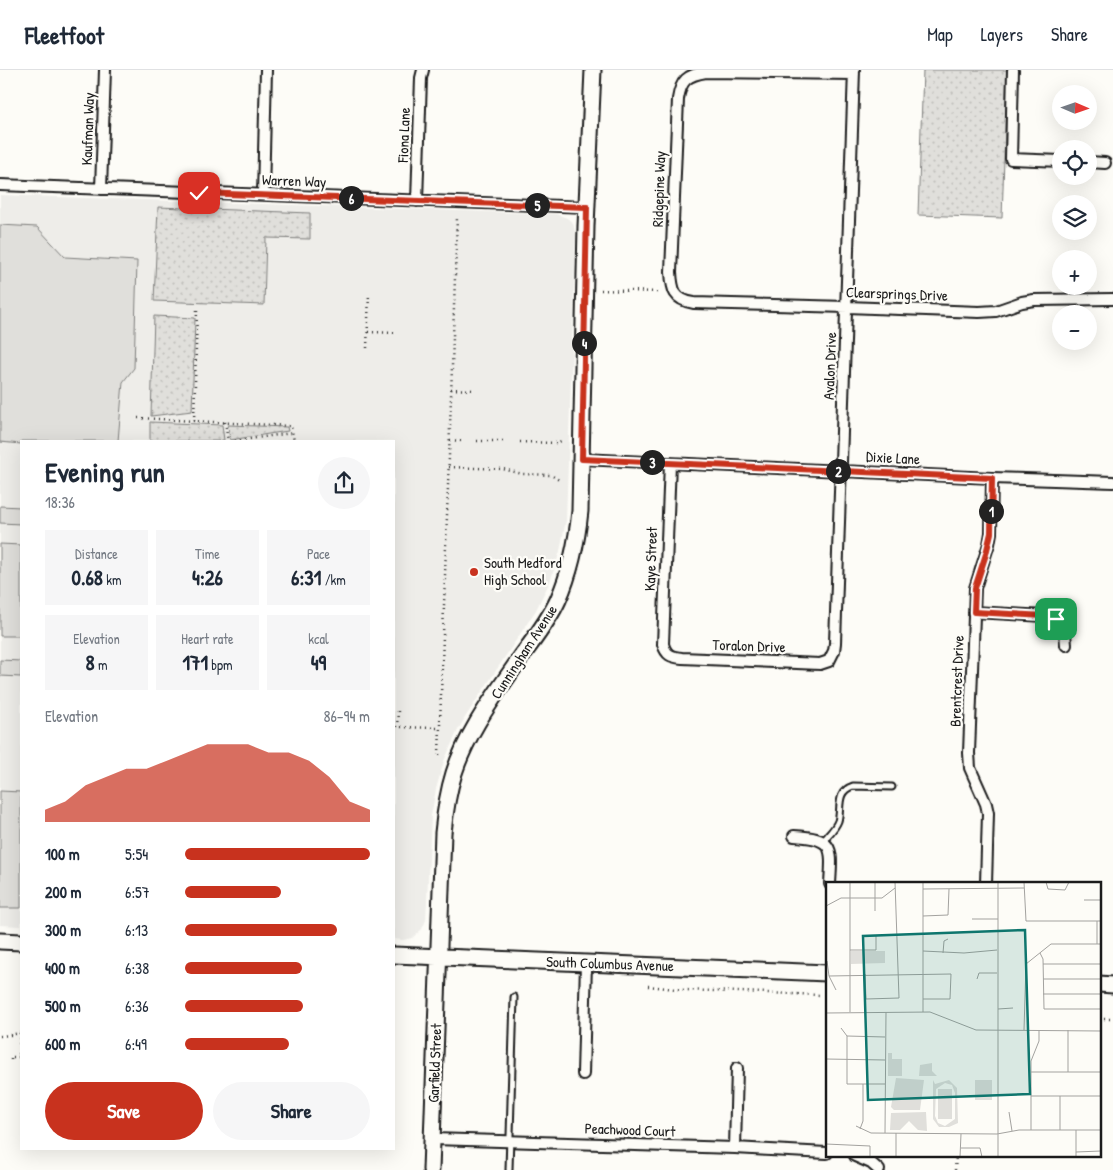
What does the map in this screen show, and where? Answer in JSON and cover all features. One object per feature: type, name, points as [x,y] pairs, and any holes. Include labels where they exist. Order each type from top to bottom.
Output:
[{"type":"main road","name":"Cunningham Avenue","points":[[439,956],[443,832],[454,773],[470,735],[548,619],[558,600],[574,555],[578,532],[582,459],[587,207],[593,70]]},
{"type":"main road","points":[[0,941],[20,942]]},
{"type":"main road","name":"South Columbus Avenue","points":[[395,955],[826,973]]},
{"type":"main road","name":"Garfield Street","points":[[431,1170],[439,956]]},
{"type":"main road","points":[[1100,984],[1113,985]]},
{"type":"street","name":"Kaufman Way","points":[[101,189],[105,70]]},
{"type":"street","points":[[263,195],[266,70]]},
{"type":"street","name":"Fiona Lane","points":[[417,201],[421,78],[423,70]]},
{"type":"street","points":[[1013,70],[1011,159],[1052,161]]},
{"type":"street","name":"Ridgepine Way","points":[[680,299],[673,289],[671,272],[678,99],[679,91],[685,79],[698,73],[706,72],[854,72]]},
{"type":"street","name":"Avalon Drive","points":[[829,661],[834,652],[835,643],[854,72]]},
{"type":"street","points":[[1097,162],[1106,163]]},
{"type":"street","name":"Warren Way","points":[[0,185],[587,207]]},
{"type":"street","name":"Clearsprings Drive","points":[[680,299],[694,303],[980,312],[996,311],[1034,300],[1113,299]]},
{"type":"street","name":"Dixie Lane","points":[[582,459],[1113,482]]},
{"type":"street","name":"Kaye Street","points":[[668,654],[663,644],[670,463]]},
{"type":"street","name":"Brentcrest Drive","points":[[986,882],[988,813],[970,768],[975,588],[991,533],[992,478]]},
{"type":"street","points":[[974,612],[1044,616],[1056,619],[1063,626],[1066,645]]},
{"type":"street","name":"Toralon Drive","points":[[668,654],[682,658],[820,664],[829,661]]},
{"type":"street","points":[[794,836],[814,838],[828,846],[831,853],[830,882]]},
{"type":"street","points":[[583,1074],[586,963]]},
{"type":"street","points":[[735,1148],[737,1068]]},
{"type":"street","name":"Peachwood Court","points":[[433,1139],[735,1148],[826,1153]]},
{"type":"street","points":[[860,1158],[871,1163],[879,1170]]},
{"type":"lane","points":[[822,842],[835,827],[840,799],[847,788],[853,786],[892,788]]},
{"type":"lane","points":[[509,1170],[514,997]]},
{"type":"path","points":[[439,755],[457,217]]},
{"type":"path","points":[[601,290],[657,292]]},
{"type":"path","points":[[367,348],[369,293]]},
{"type":"path","points":[[194,421],[198,310]]},
{"type":"path","points":[[368,332],[398,333]]},
{"type":"path","points":[[451,389],[475,390]]},
{"type":"path","points":[[138,418],[291,426],[294,440]]},
{"type":"path","points":[[225,422],[228,440]]},
{"type":"path","points":[[242,440],[292,433]]},
{"type":"path","points":[[450,440],[462,440]]},
{"type":"path","points":[[477,441],[504,441]]},
{"type":"path","points":[[520,442],[557,443],[560,441]]},
{"type":"path","points":[[449,467],[503,469],[522,474],[551,475],[559,480]]},
{"type":"path","points":[[398,711],[397,726],[440,728]]},
{"type":"path","points":[[648,986],[684,990],[822,994]]},
{"type":"path","points":[[1100,1019],[1113,1019]]},
{"type":"path","points":[[0,1036],[20,1032],[20,1057],[11,1057],[11,1060]]},
{"type":"shaded area","points":[[923,70],[1007,70],[1002,218],[918,215]]},
{"type":"shaded area","name":"South Medford High School","points":[[0,195],[556,214],[567,218],[573,223],[576,235],[566,520],[560,551],[551,579],[536,610],[466,716],[444,761],[431,816],[426,920],[422,929],[412,938],[395,939],[395,440],[20,440],[20,926],[0,925]]},
{"type":"shaded area","points":[[158,207],[310,213],[310,239],[266,238],[264,305],[154,301]]},
{"type":"shaded area","points":[[0,225],[37,227],[65,257],[137,261],[134,368],[123,382],[118,440],[20,440],[20,444],[0,442]]},
{"type":"shaded area","points":[[154,316],[195,318],[192,411],[151,416]]},
{"type":"shaded area","points":[[150,422],[222,425],[224,440],[150,440]]},
{"type":"shaded area","points":[[228,425],[287,427],[288,431],[230,440]]},
{"type":"shaded area","points":[[0,506],[20,507],[20,524],[0,523]]},
{"type":"shaded area","points":[[0,544],[20,545],[20,636],[0,636]]},
{"type":"shaded area","points":[[0,660],[20,661],[20,677],[0,676]]},
{"type":"shaded area","points":[[0,791],[20,792],[20,908],[0,908]]},
{"type":"place","name":"South Medford High School","points":[[474,572]]},
{"type":"route","points":[[199,193],[587,207],[582,459],[992,478],[991,533],[975,588],[974,612],[1044,616],[1056,619]]}]
